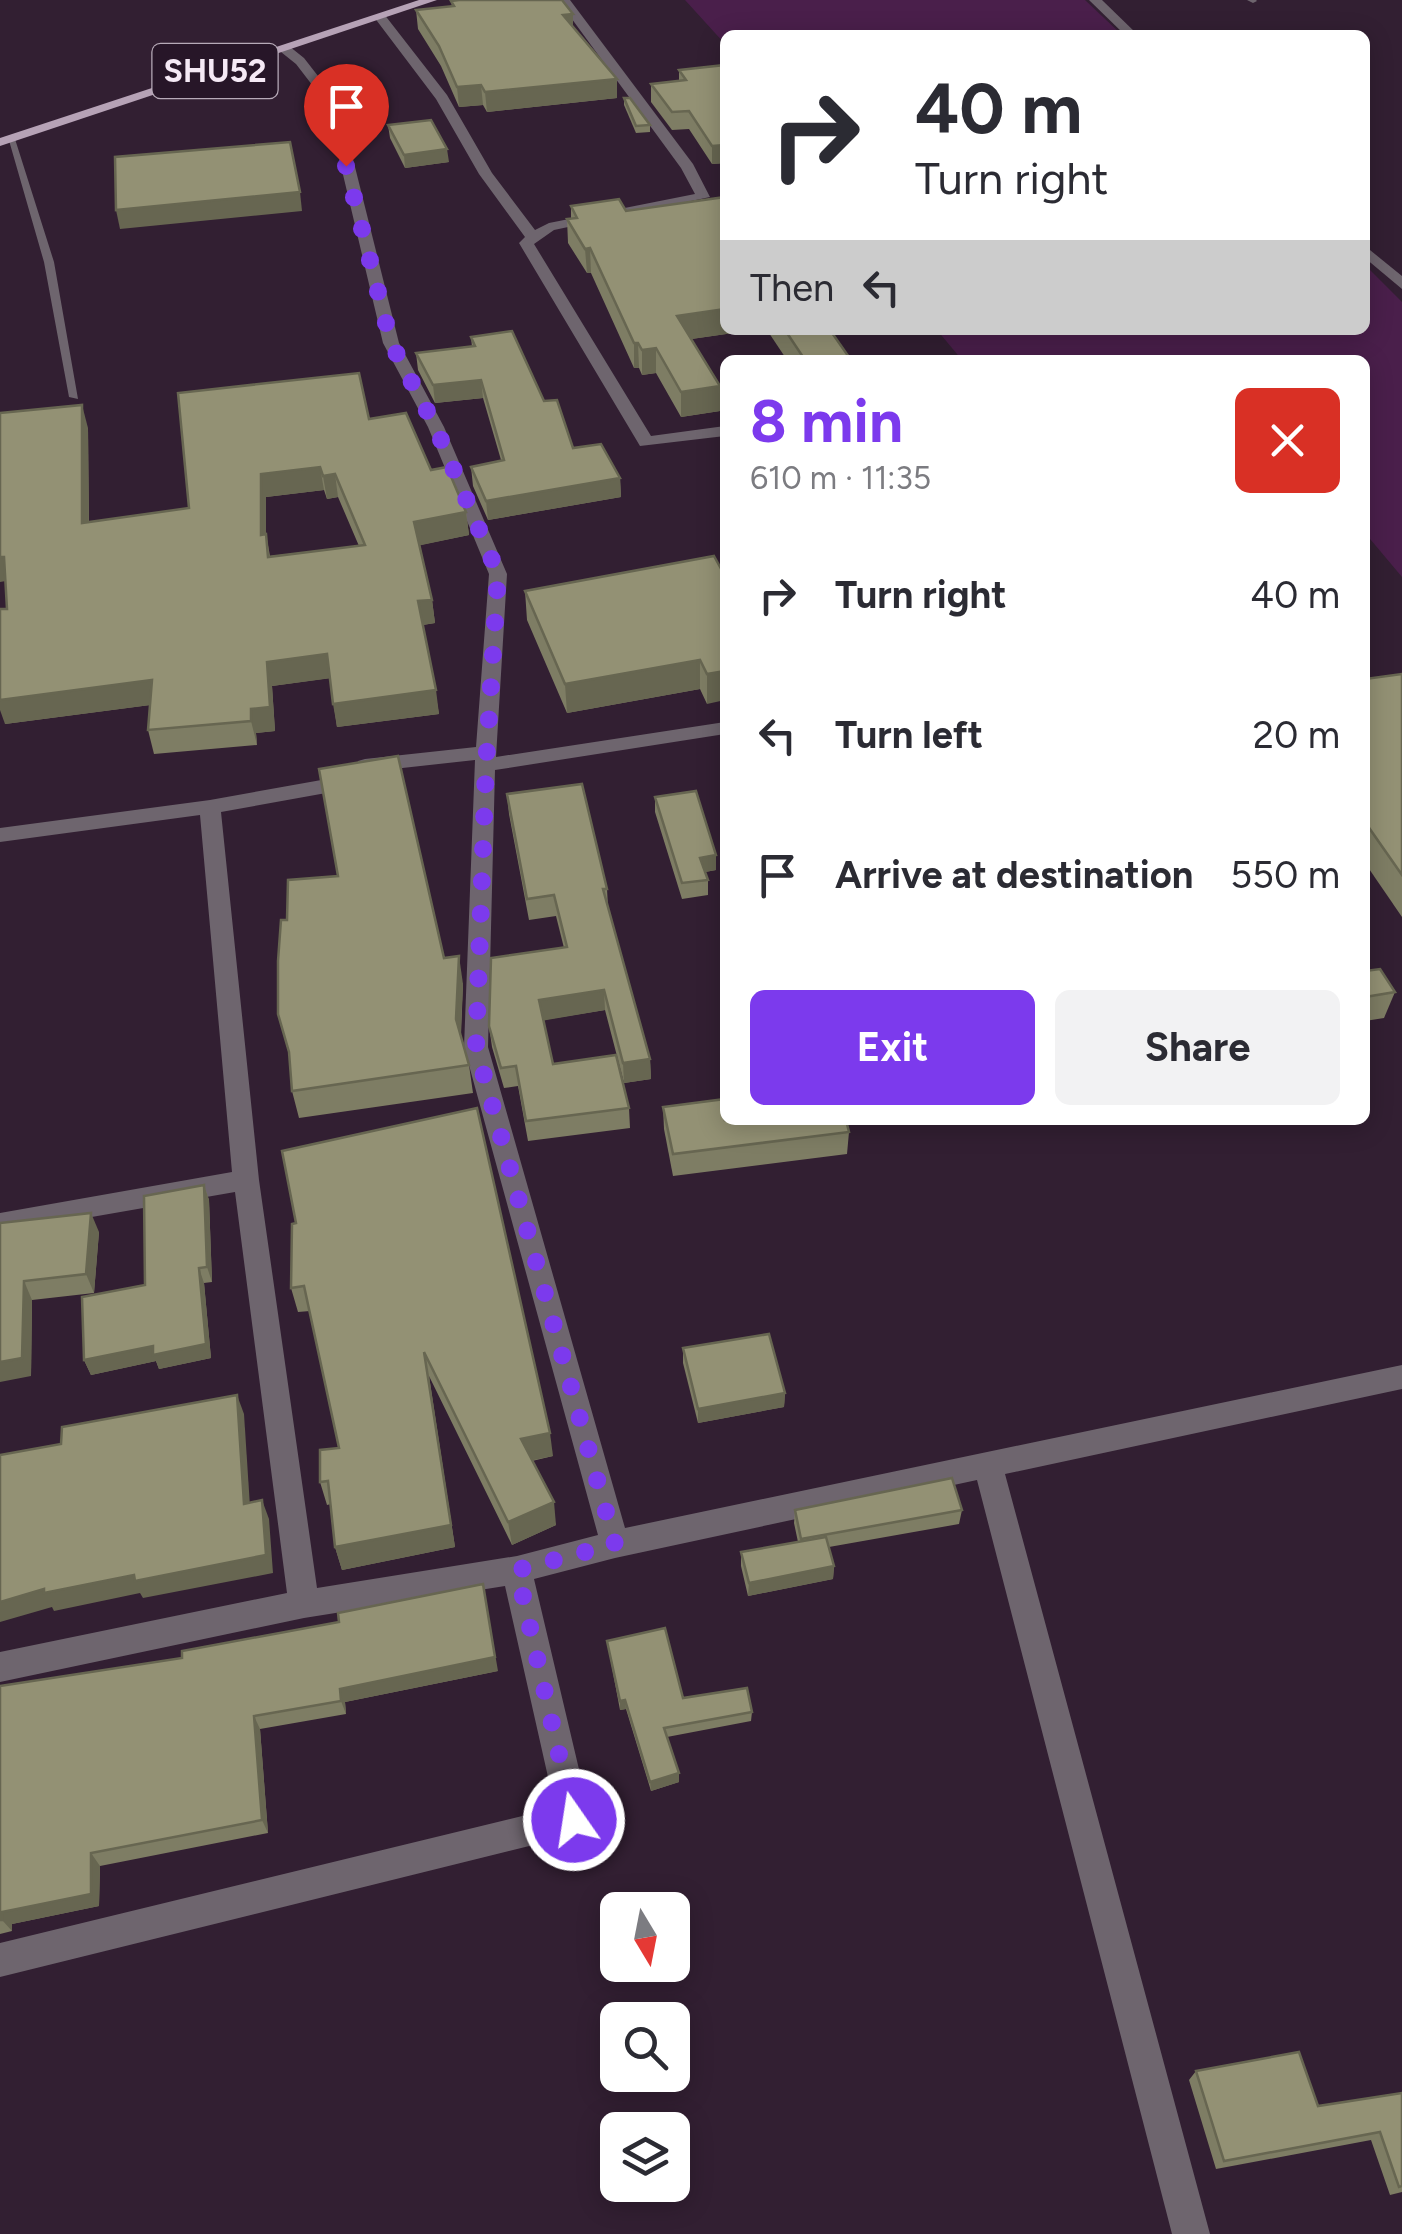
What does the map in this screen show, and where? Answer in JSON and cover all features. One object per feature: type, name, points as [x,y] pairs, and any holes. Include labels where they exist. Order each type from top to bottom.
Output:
[{"type":"main road","name":"SHU52","points":[[0,127],[388,0]]},
{"type":"main road","name":"SHU52","points":[[6,140],[430,0]]},
{"type":"street","points":[[564,0],[688,167],[703,197],[548,228],[526,243],[646,442],[720,432]]},
{"type":"street","points":[[1095,0],[1127,30]]},
{"type":"street","points":[[380,17],[442,98],[486,174],[534,238]]},
{"type":"street","points":[[285,49],[300,61],[332,103],[391,343],[436,428],[498,574],[486,758],[476,1047],[615,1544]]},
{"type":"street","points":[[1370,255],[1402,284]]},
{"type":"street","points":[[0,835],[210,806],[365,779],[366,766],[486,758],[720,729]]},
{"type":"street","points":[[210,806],[246,1180],[304,1604]]},
{"type":"street","points":[[0,1223],[246,1180]]},
{"type":"street","points":[[0,1668],[304,1604],[517,1570],[615,1544],[1402,1377]]},
{"type":"street","points":[[988,1465],[1191,2234]]},
{"type":"street","points":[[0,1960],[574,1820],[517,1570]]},
{"type":"lane","points":[[6,140],[49,262],[74,397]]},
{"type":"shaded area","points":[[685,0],[1085,0],[1117,30],[720,30],[720,38]]},
{"type":"shaded area","points":[[1370,270],[1402,302],[1402,577],[1370,539],[1370,355],[958,355],[941,335],[1370,335]]},
{"type":"building","points":[[562,0],[573,14],[563,15],[617,79],[485,92],[481,85],[457,87],[439,46],[416,10],[454,6],[451,1]]},
{"type":"building","points":[[720,66],[720,145],[712,146],[689,111],[672,112],[651,84],[686,80],[679,70]]},
{"type":"building","points":[[624,98],[630,98],[650,125],[636,126]]},
{"type":"building","points":[[431,120],[447,149],[404,155],[388,125]]},
{"type":"building","points":[[290,142],[300,192],[116,210],[115,157]]},
{"type":"building","points":[[720,198],[720,310],[677,316],[720,386],[681,392],[656,348],[642,350],[634,343],[590,248],[585,249],[567,219],[577,218],[571,206],[619,199],[626,211]]},
{"type":"building","points":[[512,331],[544,401],[557,400],[573,448],[601,444],[620,478],[486,501],[471,467],[504,460],[481,380],[433,385],[416,353],[475,346],[471,337]]},
{"type":"building","points":[[788,335],[834,335],[848,355],[802,355]]},
{"type":"building","points":[[359,373],[369,419],[406,413],[431,470],[447,467],[466,512],[414,522],[432,600],[418,601],[436,690],[333,704],[327,654],[267,662],[270,707],[251,709],[251,721],[148,730],[152,680],[0,700],[0,609],[7,609],[4,557],[0,557],[0,413],[82,405],[82,523],[189,508],[178,393]],"holes":[[[320,467],[323,476],[335,474],[365,545],[268,557],[266,534],[261,535],[261,474]]]},
{"type":"building","points":[[714,556],[720,567],[720,672],[707,674],[700,660],[565,684],[525,591]]},
{"type":"building","points":[[1402,674],[1402,875],[1370,829],[1370,678]]},
{"type":"building","points":[[398,756],[444,958],[459,956],[456,1019],[469,1065],[292,1091],[289,1052],[278,1014],[281,920],[287,920],[288,880],[338,876],[319,769]]},
{"type":"building","points":[[582,784],[607,889],[603,889],[650,1059],[623,1063],[604,990],[539,1000],[553,1064],[616,1055],[629,1108],[526,1121],[516,1066],[501,1068],[489,1026],[491,958],[567,947],[554,895],[527,899],[507,794]]},
{"type":"building","points":[[696,791],[716,855],[700,858],[708,880],[682,883],[655,797]]},
{"type":"building","points":[[1380,969],[1395,992],[1370,996],[1370,970]]},
{"type":"building","points":[[720,1100],[720,1125],[847,1125],[849,1132],[673,1154],[663,1107]]},
{"type":"building","points":[[477,1108],[550,1433],[521,1439],[554,1502],[508,1522],[424,1352],[451,1525],[335,1547],[328,1481],[320,1482],[320,1450],[339,1448],[304,1286],[291,1288],[292,1224],[296,1223],[282,1151]]},
{"type":"building","points":[[204,1185],[207,1267],[199,1268],[206,1344],[153,1355],[153,1346],[84,1360],[82,1297],[145,1285],[144,1196]]},
{"type":"building","points":[[91,1213],[86,1274],[24,1281],[22,1358],[0,1362],[0,1223]]},
{"type":"building","points":[[769,1334],[785,1393],[698,1409],[683,1348]]},
{"type":"building","points":[[237,1395],[244,1504],[262,1500],[266,1555],[135,1581],[134,1575],[44,1593],[44,1589],[0,1602],[0,1455],[61,1444],[62,1427]]},
{"type":"building","points":[[952,1478],[962,1510],[801,1539],[795,1510]]},
{"type":"building","points":[[826,1537],[834,1566],[749,1583],[741,1552]]},
{"type":"building","points":[[483,1584],[495,1657],[340,1689],[341,1701],[254,1716],[262,1820],[91,1853],[91,1894],[2,1912],[0,1920],[0,1686],[182,1658],[182,1651],[339,1622],[338,1613]]},
{"type":"building","points":[[665,1628],[683,1698],[747,1688],[752,1712],[664,1728],[679,1773],[650,1782],[625,1700],[620,1701],[607,1641]]},
{"type":"building","points":[[1299,2052],[1318,2106],[1402,2093],[1402,2186],[1399,2187],[1380,2132],[1224,2161],[1196,2071]]},
{"type":"route","points":[[346,166],[391,343],[436,428],[498,574],[486,765],[476,1047],[615,1544],[517,1570],[574,1820]]}]
